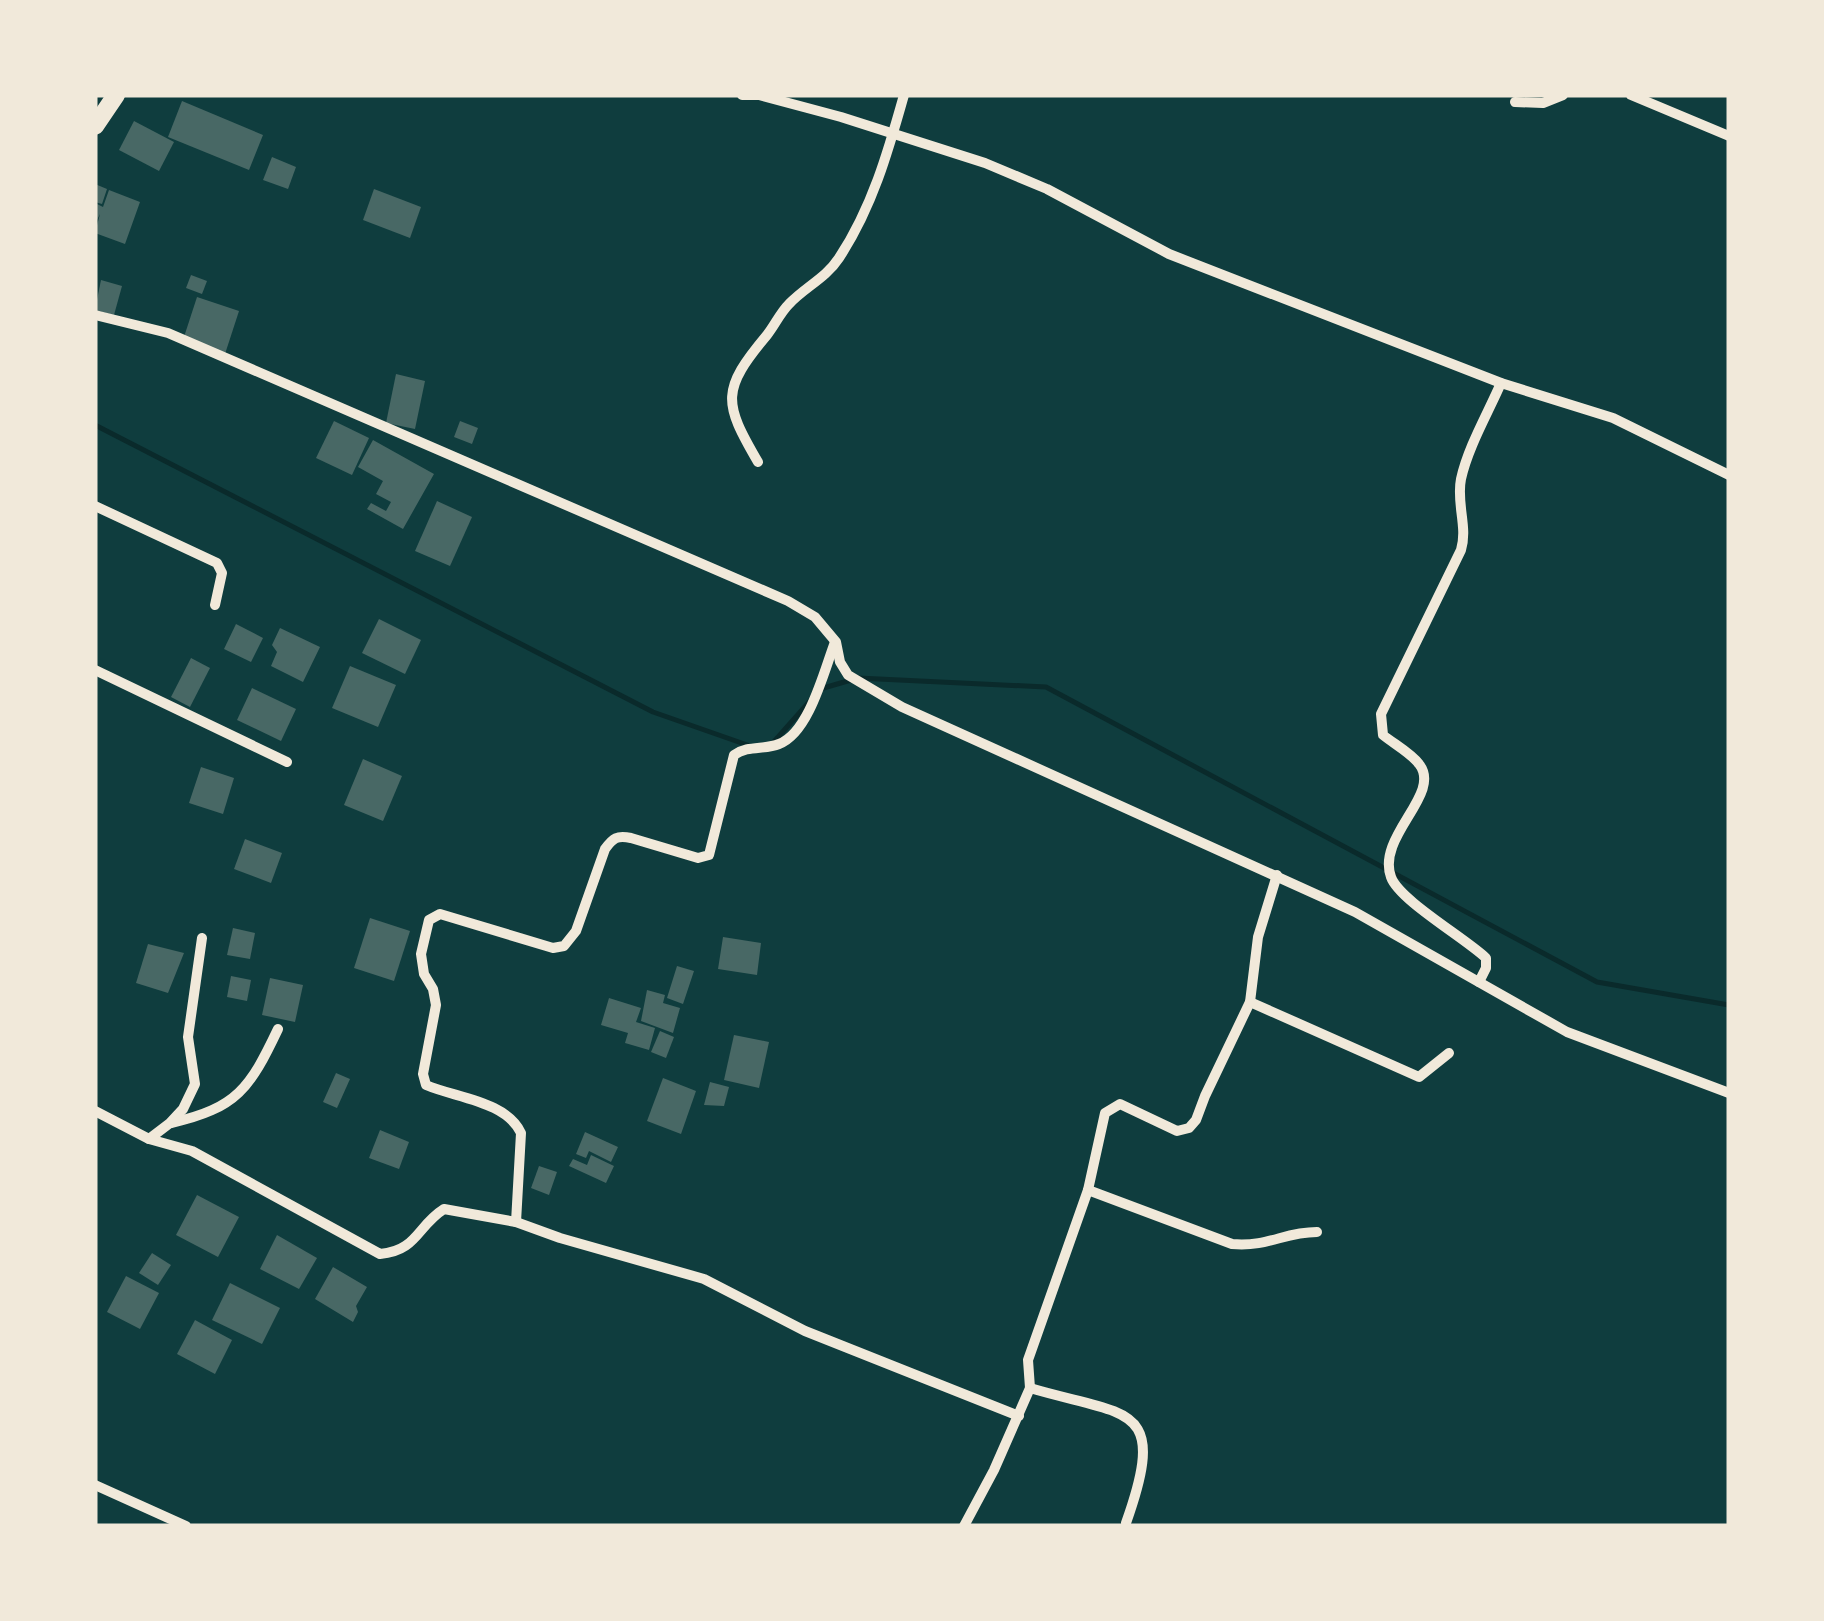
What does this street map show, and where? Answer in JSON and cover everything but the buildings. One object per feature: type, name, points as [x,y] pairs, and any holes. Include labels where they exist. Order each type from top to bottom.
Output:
[{"type":"main road","points":[[95,126],[116,95]]},
{"type":"street","points":[[742,95],[759,95],[841,117],[985,163],[1047,189],[1169,254],[1501,383],[1613,418],[1729,475]]},
{"type":"street","points":[[758,462],[734,420],[730,400],[734,380],[788,304],[816,284],[842,255],[871,200],[904,95]]},
{"type":"street","points":[[1514,102],[1542,103],[1564,95]]},
{"type":"street","points":[[1631,95],[1729,136]]},
{"type":"street","points":[[95,315],[168,333],[788,601],[815,616],[836,642],[840,662],[848,675],[902,707],[1354,912],[1567,1032],[1729,1093]]},
{"type":"street","points":[[1479,982],[1486,958],[1402,893],[1391,878],[1389,860],[1396,839],[1414,803],[1425,791],[1426,775],[1417,760],[1382,735],[1381,714],[1461,550],[1465,536],[1461,477],[1501,383]]},
{"type":"street","points":[[95,506],[217,563],[222,573],[215,605]]},
{"type":"street","points":[[516,1222],[521,1133],[516,1121],[504,1112],[426,1085],[423,1074],[436,1005],[421,954],[429,920],[440,914],[553,948],[564,946],[576,931],[613,839],[631,838],[698,858],[708,854],[734,755],[742,749],[780,744],[796,733],[805,720],[836,642]]},
{"type":"street","points":[[95,670],[287,762]]},
{"type":"street","points":[[964,1526],[1030,1388],[1028,1360],[1088,1190],[1105,1113],[1120,1104],[1177,1130],[1189,1128],[1196,1120],[1250,1002],[1258,936],[1276,875]]},
{"type":"street","points":[[149,1139],[170,1124],[194,1084],[188,1037],[202,938]]},
{"type":"street","points":[[1250,1002],[1419,1077],[1450,1053]]},
{"type":"street","points":[[170,1124],[209,1114],[240,1093],[262,1062],[278,1029]]},
{"type":"street","points":[[95,1111],[149,1139],[192,1151],[380,1254],[395,1253],[410,1245],[432,1216],[444,1209],[516,1222],[704,1278],[805,1331],[1019,1416]]},
{"type":"street","points":[[1088,1190],[1232,1244],[1256,1246],[1274,1243],[1294,1232],[1317,1232]]},
{"type":"street","points":[[1030,1388],[1086,1401],[1126,1416],[1139,1428],[1145,1451],[1138,1490],[1126,1524]]},
{"type":"street","points":[[95,1486],[186,1526]]},
{"type":"waterway","points":[[95,425],[653,712],[753,747]]},
{"type":"waterway","points":[[820,689],[858,678],[1046,687],[1597,982],[1729,1005]]},
{"type":"waterway","points":[[771,745],[810,701]]}]
